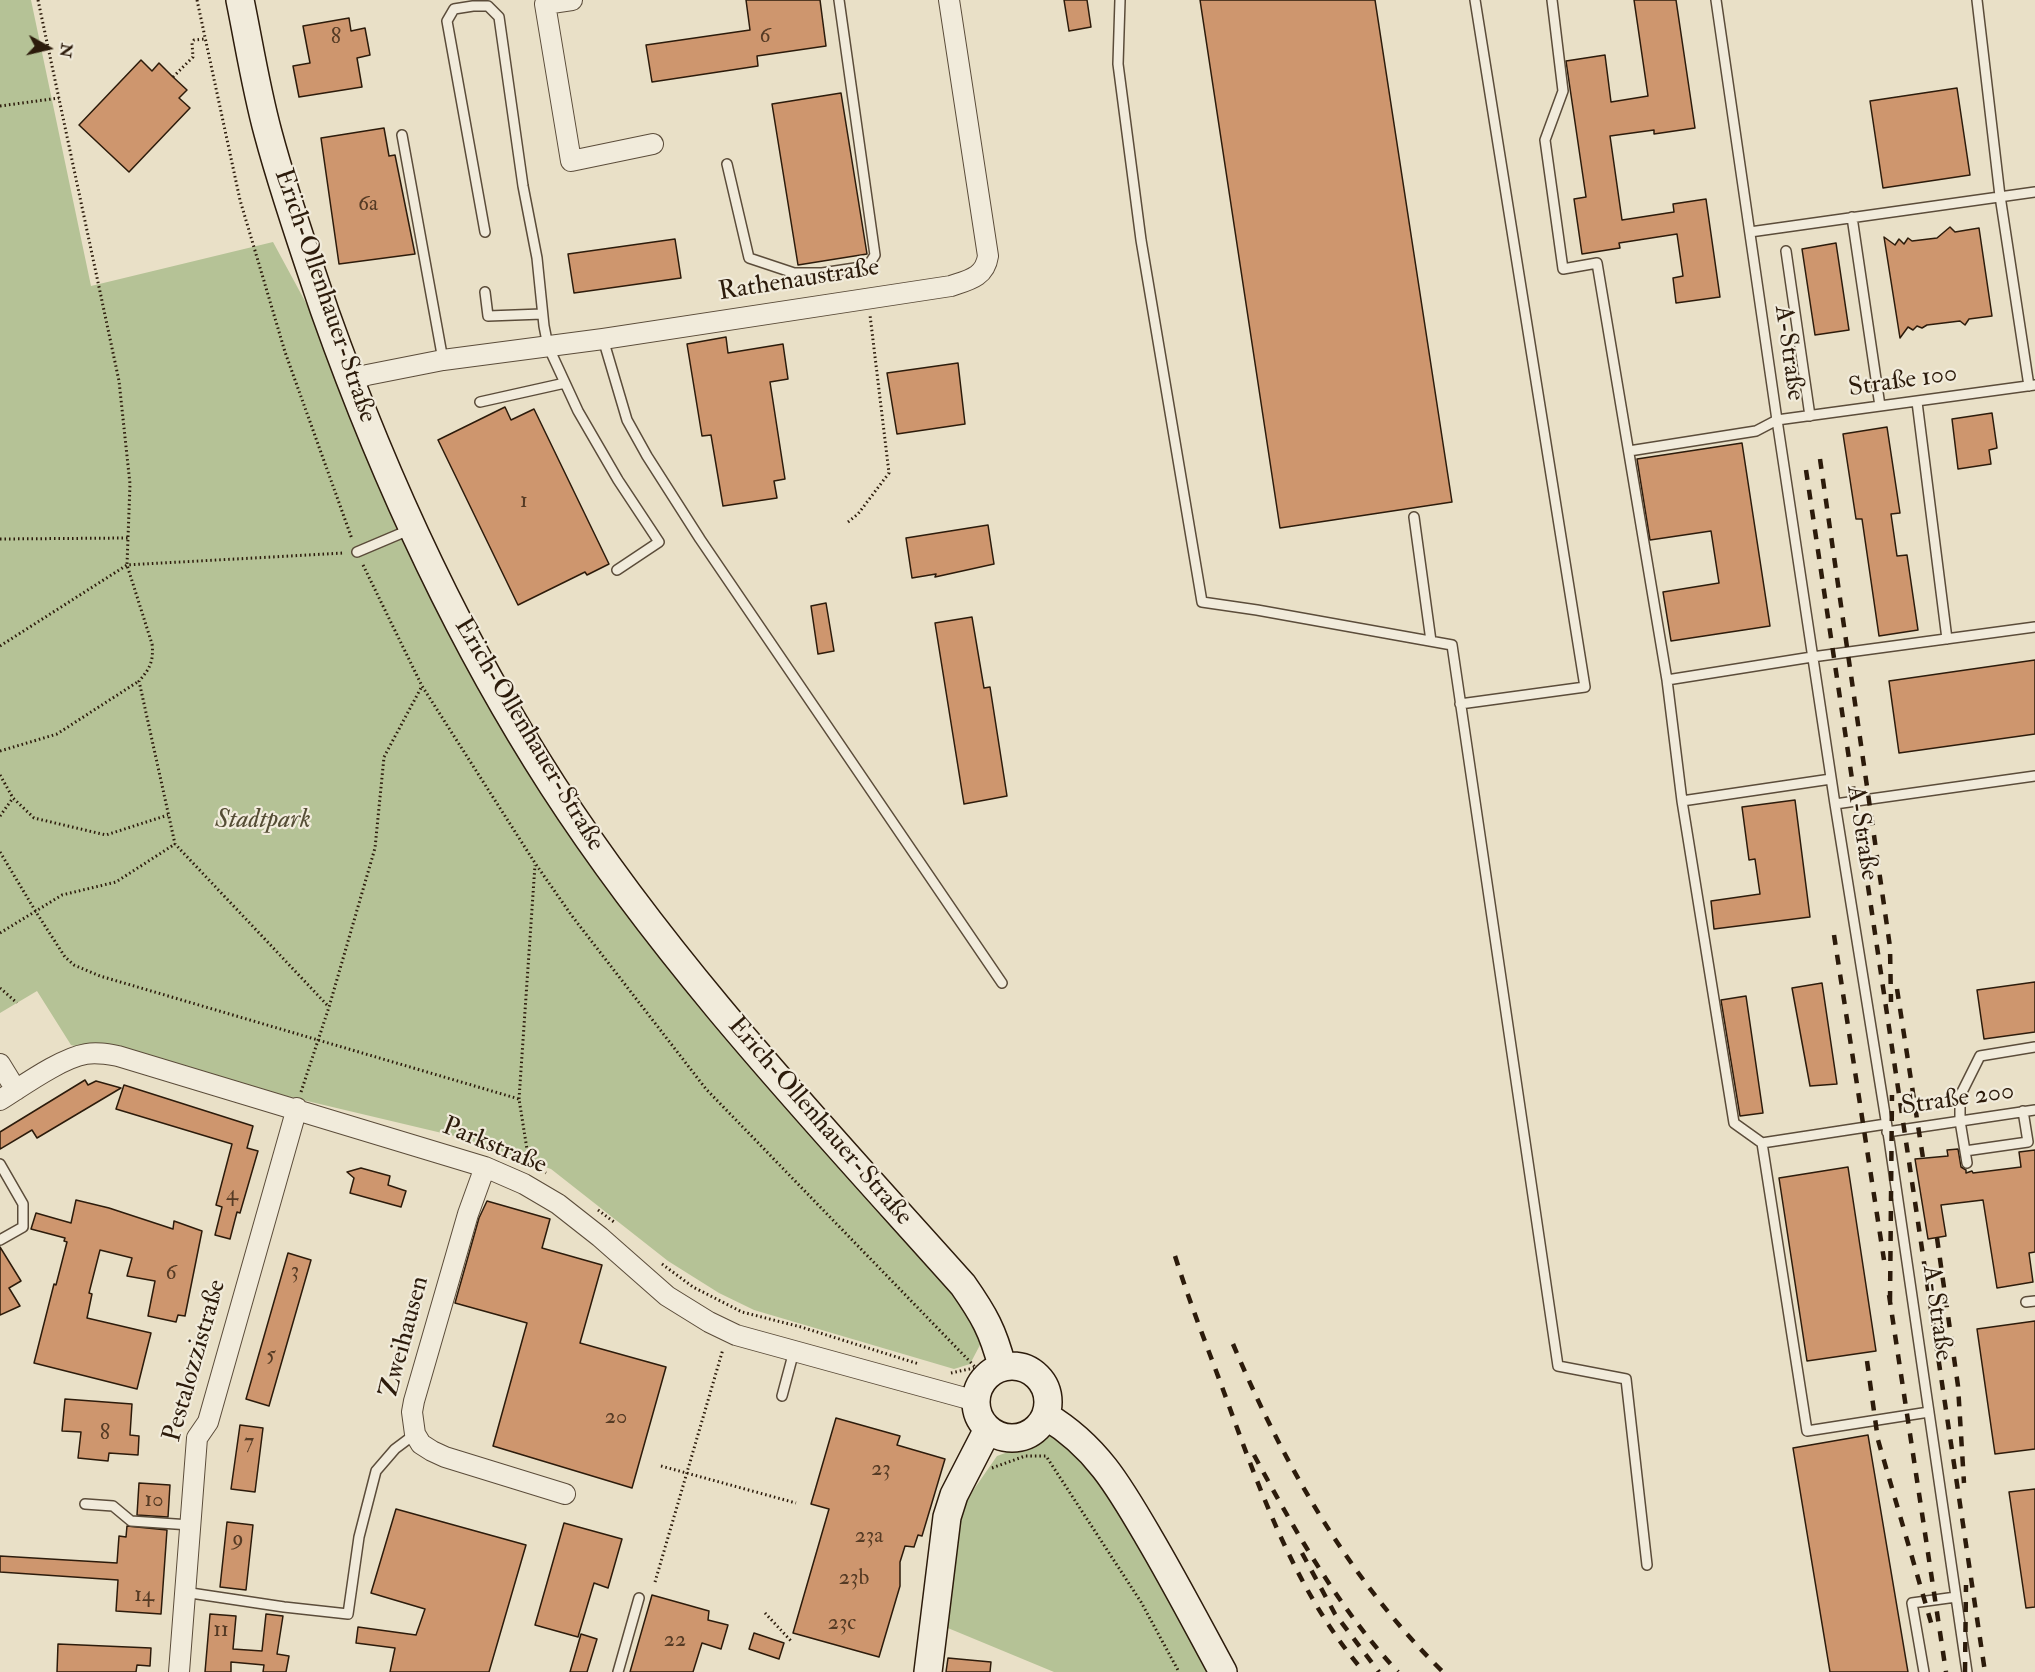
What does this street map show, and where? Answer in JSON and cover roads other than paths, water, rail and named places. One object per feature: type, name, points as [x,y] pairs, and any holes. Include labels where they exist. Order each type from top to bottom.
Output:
[{"type":"street","name":"Erich-Ollenhauer-Straße","points":[[240,0],[268,132],[305,254],[350,381],[411,529],[455,617],[492,685],[553,786],[695,981],[963,1285],[983,1314],[994,1336],[984,1378]]},
{"type":"street","points":[[572,0],[545,4],[571,161],[653,144]]},
{"type":"street","name":"Rathenaustraße","points":[[350,381],[367,375],[443,360],[603,339],[951,286],[980,275],[988,256],[949,0]]},
{"type":"street","name":"Parkstraße","points":[[8,1095],[84,1054],[101,1053],[118,1056],[297,1108],[485,1167],[524,1184],[558,1204],[668,1296],[709,1322],[736,1335],[794,1351],[984,1378]]},
{"type":"street","points":[[0,1064],[8,1095]]},
{"type":"street","name":"Pestalozzistraße","points":[[179,1672],[197,1438],[208,1422],[297,1108]]},
{"type":"street","name":"Zweihausen","points":[[485,1167],[468,1214],[414,1401],[412,1412],[415,1434],[421,1444],[445,1457],[565,1494]]},
{"type":"street","points":[[1016,1365],[1029,1369],[1040,1377],[1046,1389],[1048,1402],[1046,1416],[1038,1427],[1027,1435],[1013,1438],[1000,1436],[988,1429],[979,1417],[984,1378],[1016,1365]]},
{"type":"street","points":[[1046,1416],[1073,1434],[1096,1455],[1116,1481],[1170,1573],[1223,1672]]},
{"type":"street","points":[[928,1672],[947,1517],[954,1496],[988,1429]]},
{"type":"lane","points":[[727,164],[749,258],[794,273],[822,273],[868,266],[875,255],[839,0]]},
{"type":"lane","points":[[1120,0],[1118,64],[1139,228],[1202,602],[1452,645],[1558,1366],[1626,1379],[1647,1565]]},
{"type":"lane","points":[[1460,704],[1585,687],[1474,0]]},
{"type":"lane","points":[[1552,0],[1563,91],[1545,140],[1563,269],[1597,263],[1666,680],[1682,801],[1734,1123],[1762,1143],[1807,1431],[1929,1412]]},
{"type":"lane","name":"A-Straße","points":[[1716,0],[1834,804],[1887,1128],[1967,1672]]},
{"type":"lane","points":[[1977,0],[2000,196],[2032,385]]},
{"type":"lane","points":[[485,232],[447,21],[454,9],[473,6],[488,6],[499,17],[523,186],[537,258],[548,346],[578,411],[618,480],[659,542],[617,570]]},
{"type":"lane","points":[[402,135],[443,360]]},
{"type":"lane","points":[[1750,231],[2035,192]]},
{"type":"lane","points":[[1852,217],[1880,406]]},
{"type":"lane","points":[[1786,251],[1810,416]]},
{"type":"lane","points":[[485,292],[488,316],[543,314]]},
{"type":"lane","points":[[603,339],[627,420],[647,456],[700,539],[1002,983]]},
{"type":"lane","points":[[480,402],[565,383]]},
{"type":"lane","name":"Straße 100","points":[[1629,451],[1756,431],[1777,420],[2032,385]]},
{"type":"lane","points":[[1917,402],[1947,639]]},
{"type":"lane","points":[[1414,517],[1431,641]]},
{"type":"lane","points":[[357,552],[411,529]]},
{"type":"lane","points":[[1666,680],[1812,657],[2035,627]]},
{"type":"lane","points":[[1834,804],[2035,776]]},
{"type":"lane","points":[[1682,801],[1831,780]]},
{"type":"lane","points":[[1967,1163],[1960,1121],[1960,1096],[1980,1056],[2035,1047]]},
{"type":"lane","name":"Straße 200","points":[[1762,1143],[1960,1121],[2035,1110]]},
{"type":"lane","points":[[1965,1151],[2031,1141],[2023,1112]]},
{"type":"lane","points":[[0,1164],[23,1204],[23,1227],[0,1240]]},
{"type":"lane","points":[[782,1396],[794,1351]]},
{"type":"lane","points":[[184,1592],[348,1614],[359,1537],[376,1471],[394,1449],[415,1434]]},
{"type":"lane","points":[[85,1504],[113,1506],[131,1521],[190,1525]]},
{"type":"lane","points":[[1924,1672],[1912,1603],[1956,1597]]},
{"type":"lane","points":[[618,1672],[639,1598]]},
{"type":"railway","points":[[1820,459],[1890,947],[1891,1002]]},
{"type":"railway","points":[[1806,470],[1985,1672]]},
{"type":"railway","points":[[1834,935],[1884,1260]]},
{"type":"railway","points":[[1897,989],[1923,1158]]},
{"type":"railway","points":[[1890,1301],[1892,1095]]},
{"type":"railway","points":[[1937,1238],[1958,1386],[1964,1483]]},
{"type":"railway","points":[[1175,1256],[1242,1441],[1284,1545],[1320,1611],[1364,1672]]},
{"type":"railway","points":[[1889,1295],[1946,1672]]},
{"type":"railway","points":[[1233,1344],[1274,1433],[1322,1518],[1378,1599],[1409,1637],[1443,1672]]},
{"type":"railway","points":[[1867,1361],[1878,1440],[1932,1626]]},
{"type":"railway","points":[[1254,1455],[1337,1596],[1398,1672]]},
{"type":"railway","points":[[1302,1553],[1335,1614],[1379,1672]]},
{"type":"railway","points":[[1965,1672],[1966,1585]]},
{"type":"park label","name":"Stadtpark","points":[[263,821]]}]
